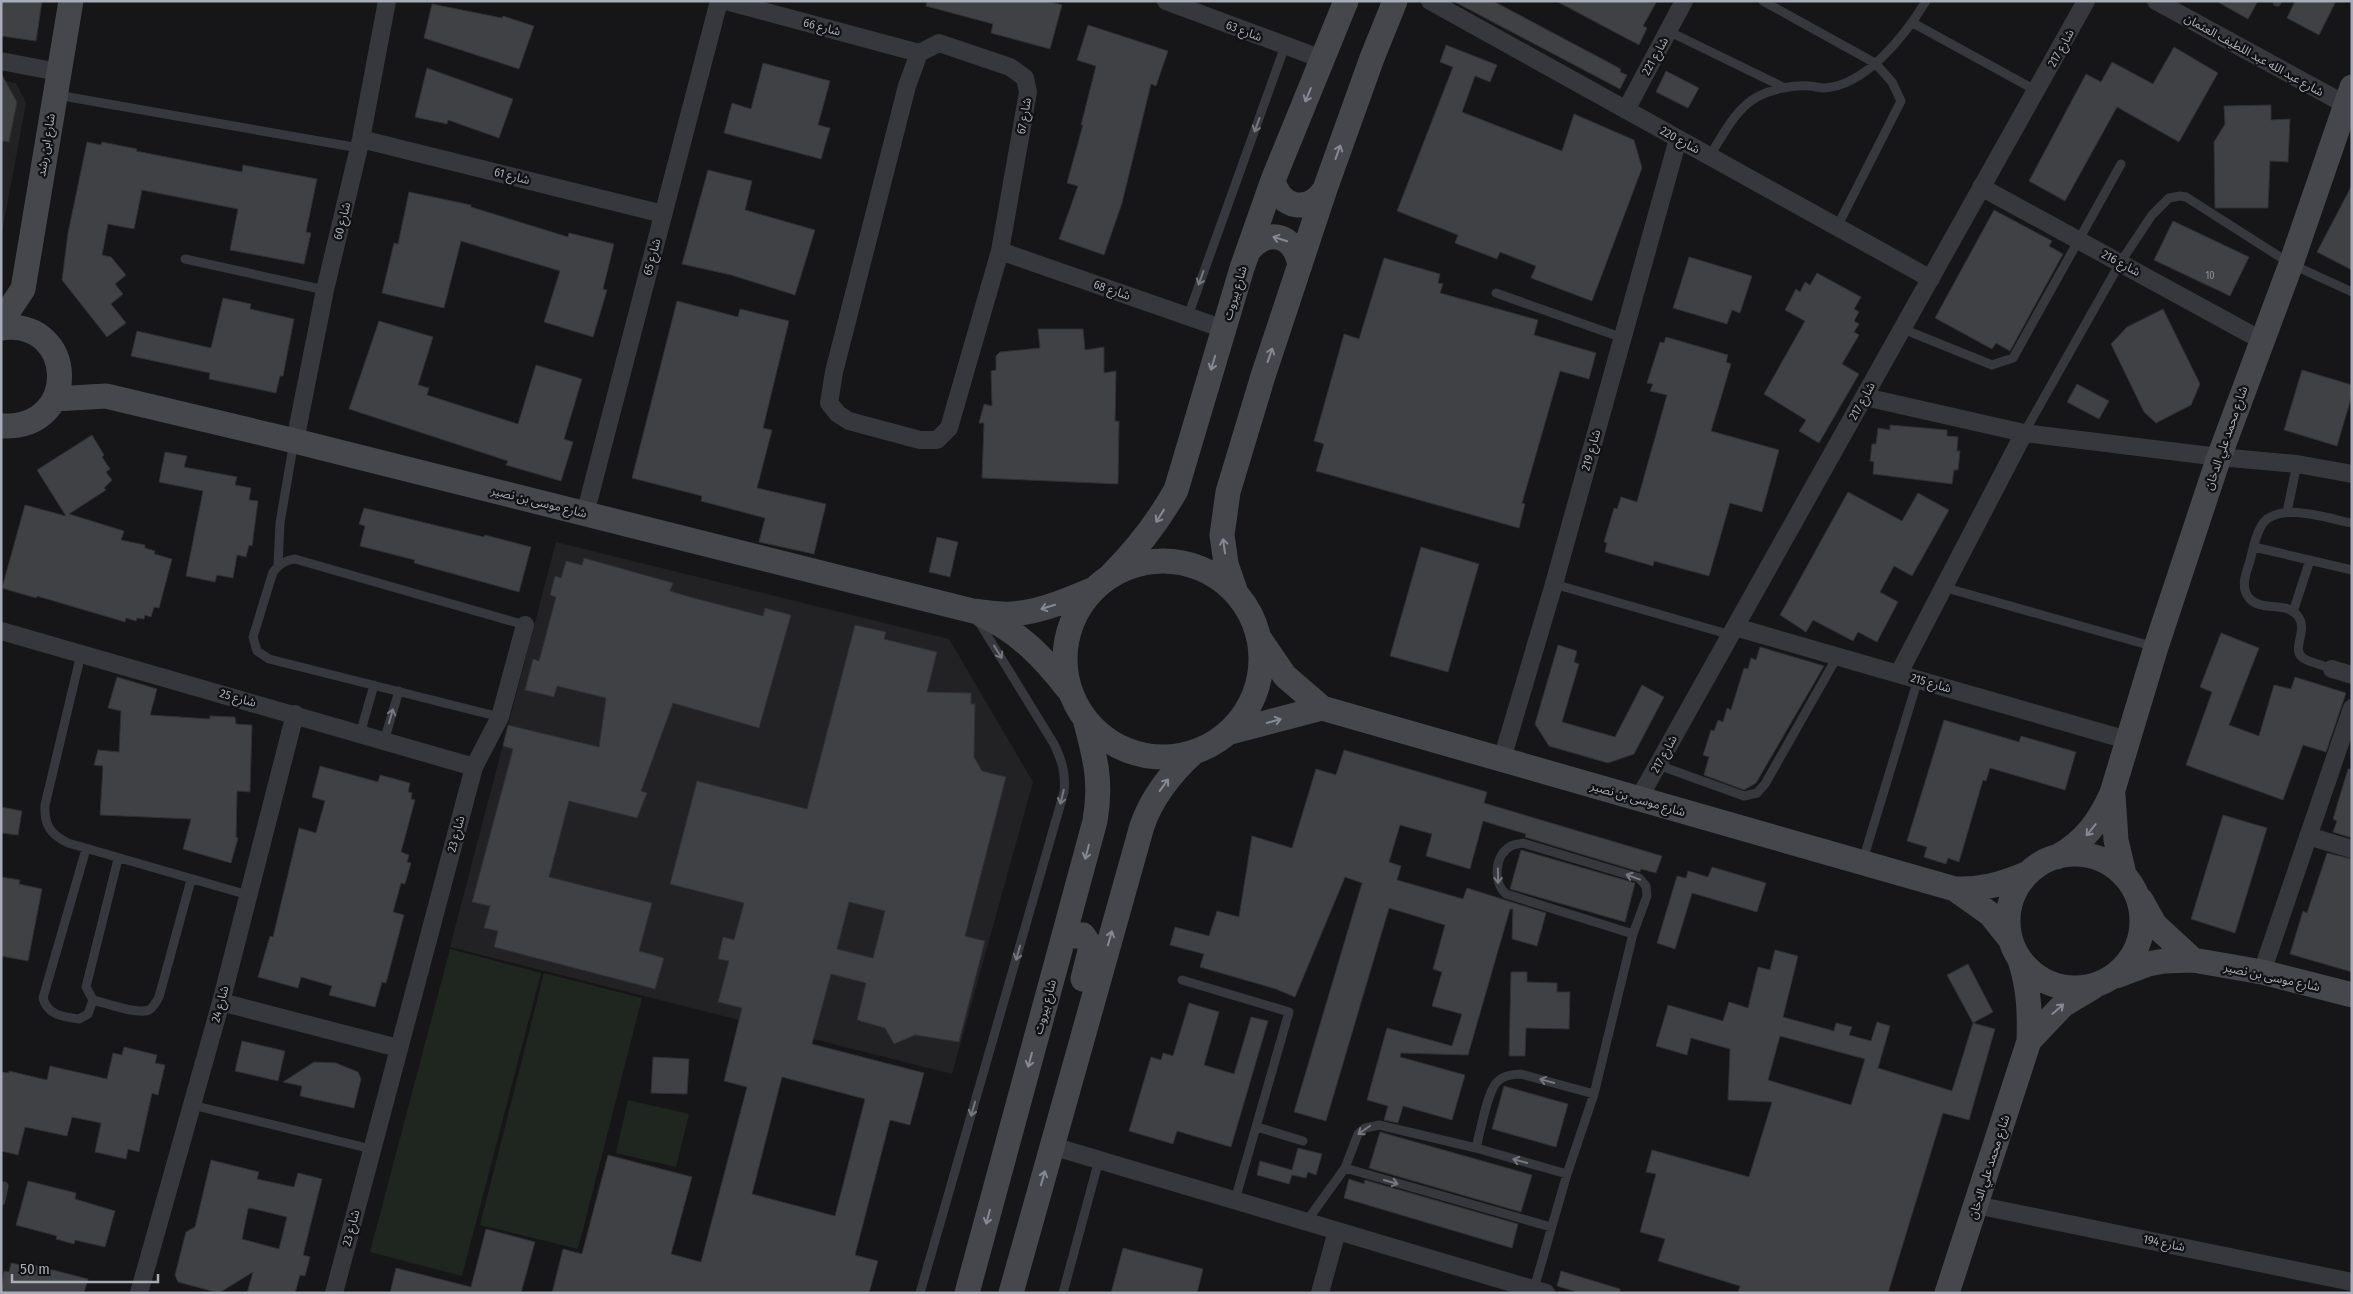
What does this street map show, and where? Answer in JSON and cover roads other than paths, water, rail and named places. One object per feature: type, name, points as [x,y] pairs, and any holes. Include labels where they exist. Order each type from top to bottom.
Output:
[{"type":"street","name":"شارع ابن رشد","points":[[1,322],[23,289],[71,1]]},
{"type":"street","name":"شارع 60","points":[[295,441],[325,290],[360,144],[387,1]]},
{"type":"street","name":"شارع 65","points":[[585,514],[719,1]]},
{"type":"street","name":"شارع 66","points":[[726,1],[919,53]]},
{"type":"street","name":"شارع 63","points":[[1166,1],[1193,6],[1285,46],[1322,59]]},
{"type":"street","name":"شارع بيروت","points":[[1069,690],[1064,668],[1065,647],[1070,625],[1080,606],[1131,555],[1157,522],[1176,490],[1224,329],[1273,180],[1346,1]]},
{"type":"street","points":[[1069,690],[1085,719],[1110,742],[1134,753],[1160,757],[1194,752],[1212,744],[1240,720],[1256,689],[1260,672],[1259,638],[1250,614],[1236,593],[1226,564],[1222,535],[1227,498],[1263,376],[1325,189],[1372,58],[1395,1]]},
{"type":"street","name":"شارع 220","points":[[1430,1],[1931,280]]},
{"type":"street","name":"شارع 221","points":[[1626,110],[1684,1]]},
{"type":"street","name":"شارع 217","points":[[1638,800],[2086,1]]},
{"type":"street","name":"شارع عبد الله عبد اللطيف العثمان","points":[[2156,1],[2349,100]]},
{"type":"street","name":"شارع 67","points":[[939,43],[1010,67],[1025,78],[1028,92],[1000,252],[949,428],[937,440],[920,440],[850,421],[838,414],[829,403],[834,372],[907,86],[919,53],[939,43]]},
{"type":"street","points":[[1,61],[56,83]]},
{"type":"street","name":"شارع محمد علي الدخان","points":[[2057,857],[2074,847],[2091,830],[2102,815],[2112,793],[2156,647],[2219,457],[2261,340],[2291,264],[2349,100]]},
{"type":"street","name":"شارع 219","points":[[1502,759],[1554,584],[1678,139]]},
{"type":"street","name":"شارع 61","points":[[360,144],[663,214]]},
{"type":"street","points":[[1273,180],[1280,197],[1295,205],[1313,202],[1325,189]]},
{"type":"street","name":"شارع 216","points":[[1981,187],[2261,340]]},
{"type":"street","points":[[1250,249],[1258,240],[1269,236],[1281,238],[1291,244],[1298,253],[1300,265]]},
{"type":"street","name":"شارع 68","points":[[1000,252],[1224,329]]},
{"type":"street","name":"شارع ابن رشد","points":[[23,289],[38,335]]},
{"type":"street","points":[[1,328],[12,326],[26,329],[38,335],[51,347],[59,363],[60,381],[56,399],[45,412],[32,422],[16,426],[1,426]]},
{"type":"street","name":"شارع موسى بن نصير","points":[[59,363],[106,396]]},
{"type":"street","name":"شارع موسى بن نصير","points":[[56,399],[106,396],[295,441],[973,611],[1010,614],[1024,613],[1052,606],[1102,582],[1129,566],[1148,561],[1177,562],[1205,570],[1222,580],[1236,593]]},
{"type":"street","points":[[1864,397],[2024,434],[2219,457],[2297,464],[2352,474]]},
{"type":"street","points":[[1899,673],[2024,434]]},
{"type":"street","name":"شارع موسى بن نصير","points":[[973,611],[1008,628],[1038,652],[1069,690]]},
{"type":"street","name":"شارع 23","points":[[334,1293],[474,767],[500,717],[525,625]]},
{"type":"street","name":"شارع 25","points":[[1,631],[474,767]]},
{"type":"street","name":"شارع 215","points":[[1733,631],[1899,673],[2127,740]]},
{"type":"street","name":"شارع موسى بن نصير","points":[[1259,638],[1285,676],[1322,708],[1638,800],[1954,888],[1973,889],[1995,886],[2026,874]]},
{"type":"street","points":[[2332,669],[2352,675]]},
{"type":"street","name":"شارع موسى بن نصير","points":[[1227,732],[1322,708]]},
{"type":"street","points":[[2262,972],[2352,708]]},
{"type":"street","name":"شارع 24","points":[[140,1293],[221,1002],[295,714]]},
{"type":"street","name":"شارع بيروت","points":[[967,1293],[1095,821],[1100,792],[1097,766],[1085,719]]},
{"type":"street","points":[[1011,1293],[1145,816],[1166,782],[1194,752]]},
{"type":"street","name":"شارع محمد علي الدخان","points":[[2112,793],[2116,840],[2130,882]]},
{"type":"street","points":[[2308,836],[2352,849]]},
{"type":"street","points":[[2130,882],[2142,909],[2142,929],[2137,948],[2127,964],[2103,982],[2073,989],[2053,985],[2034,975],[2015,950],[2008,916],[2014,894],[2026,874],[2045,861],[2057,857],[2067,854],[2088,855],[2108,862],[2130,882],[2155,925],[2192,960]]},
{"type":"street","name":"شارع موسى بن نصير","points":[[1954,888],[1990,914],[2015,950]]},
{"type":"street","points":[[1061,1114],[1063,1058],[1091,947],[1083,935],[1064,937]]},
{"type":"street","name":"شارع محمد علي الدخان","points":[[1947,1293],[2029,1041],[2028,992],[2015,950]]},
{"type":"street","name":"شارع موسى بن نصير","points":[[2103,982],[2148,964],[2164,961],[2192,960],[2262,972],[2352,995]]},
{"type":"street","name":"شارع محمد علي الدخان","points":[[2029,1041],[2063,1005],[2103,982]]},
{"type":"street","points":[[221,1002],[398,1048]]},
{"type":"street","points":[[1052,1146],[1538,1292]]},
{"type":"street","name":"شارع 194","points":[[1976,1205],[2352,1282]]},
{"type":"street","points":[[1320,1293],[1337,1231]]},
{"type":"lane","points":[[1763,1],[1875,63],[1892,82],[1901,101],[1837,227]]},
{"type":"lane","points":[[1710,156],[1736,116],[1756,98],[1785,88],[1808,86],[1825,88],[1843,83],[1859,75],[1875,63],[1913,23],[1926,1]]},
{"type":"lane","points":[[1913,23],[2037,91]]},
{"type":"lane","points":[[1668,31],[1785,88]]},
{"type":"lane","points":[[1188,316],[1285,46]]},
{"type":"lane","points":[[56,83],[360,144]]},
{"type":"lane","points":[[1903,329],[1992,365],[2013,358],[2121,164]]},
{"type":"lane","points":[[2024,434],[2120,263],[2156,209],[2170,198],[2180,196],[2199,205],[2291,264],[2352,292]]},
{"type":"lane","points":[[185,259],[325,290]]},
{"type":"lane","points":[[1496,293],[1623,338]]},
{"type":"lane","points":[[278,565],[280,523],[295,441]]},
{"type":"lane","points":[[2288,512],[2297,464]]},
{"type":"lane","points":[[2332,669],[2303,658],[2298,649],[2302,626],[2293,612],[2255,603],[2245,593],[2245,578],[2254,546],[2264,522],[2271,516],[2288,512],[2352,524]]},
{"type":"lane","points":[[2254,546],[2352,570]]},
{"type":"lane","points":[[500,717],[269,659],[257,651],[253,637],[273,572],[278,565],[286,560],[296,559],[525,625]]},
{"type":"lane","points":[[2293,612],[2310,560]]},
{"type":"lane","points":[[1554,584],[1733,631]]},
{"type":"lane","points":[[1943,587],[2156,647]]},
{"type":"lane","points":[[920,1293],[1064,792],[1065,780],[1063,764],[1054,744],[973,611]]},
{"type":"lane","points":[[81,654],[45,805],[44,818],[48,828],[54,836],[118,859],[248,895]]},
{"type":"lane","points":[[1658,765],[1744,796],[1757,793],[1765,784],[1837,656]]},
{"type":"lane","points":[[1863,863],[1918,679]]},
{"type":"lane","points":[[360,734],[374,684]]},
{"type":"lane","points":[[384,741],[398,691]]},
{"type":"lane","points":[[1538,1292],[1551,1227],[1594,1094],[1633,934],[1646,896],[1646,886],[1640,878],[1523,843],[1512,846],[1504,853],[1496,878],[1499,888],[1506,894],[1633,934]]},
{"type":"lane","points":[[86,848],[43,998],[48,1010],[54,1014],[79,1019],[88,1014],[93,1000],[86,987],[118,859]]},
{"type":"lane","points":[[93,1000],[137,1010],[148,1010],[155,1005],[159,998],[191,880]]},
{"type":"lane","points":[[1182,980],[1289,1012],[1257,1127],[1234,1200]]},
{"type":"lane","points":[[1476,1148],[1493,1088],[1499,1081],[1511,1074],[1521,1074],[1594,1094]]},
{"type":"lane","points":[[192,1105],[371,1149]]},
{"type":"lane","points":[[1306,1222],[1345,1168],[1358,1134],[1372,1125],[1379,1125],[1476,1148],[1567,1174]]},
{"type":"lane","points":[[1257,1127],[1303,1141]]},
{"type":"lane","points":[[1064,1293],[1099,1160]]},
{"type":"lane","points":[[1345,1168],[1551,1227]]},
{"type":"lane","points":[[1,1201],[4,1186]]}]
